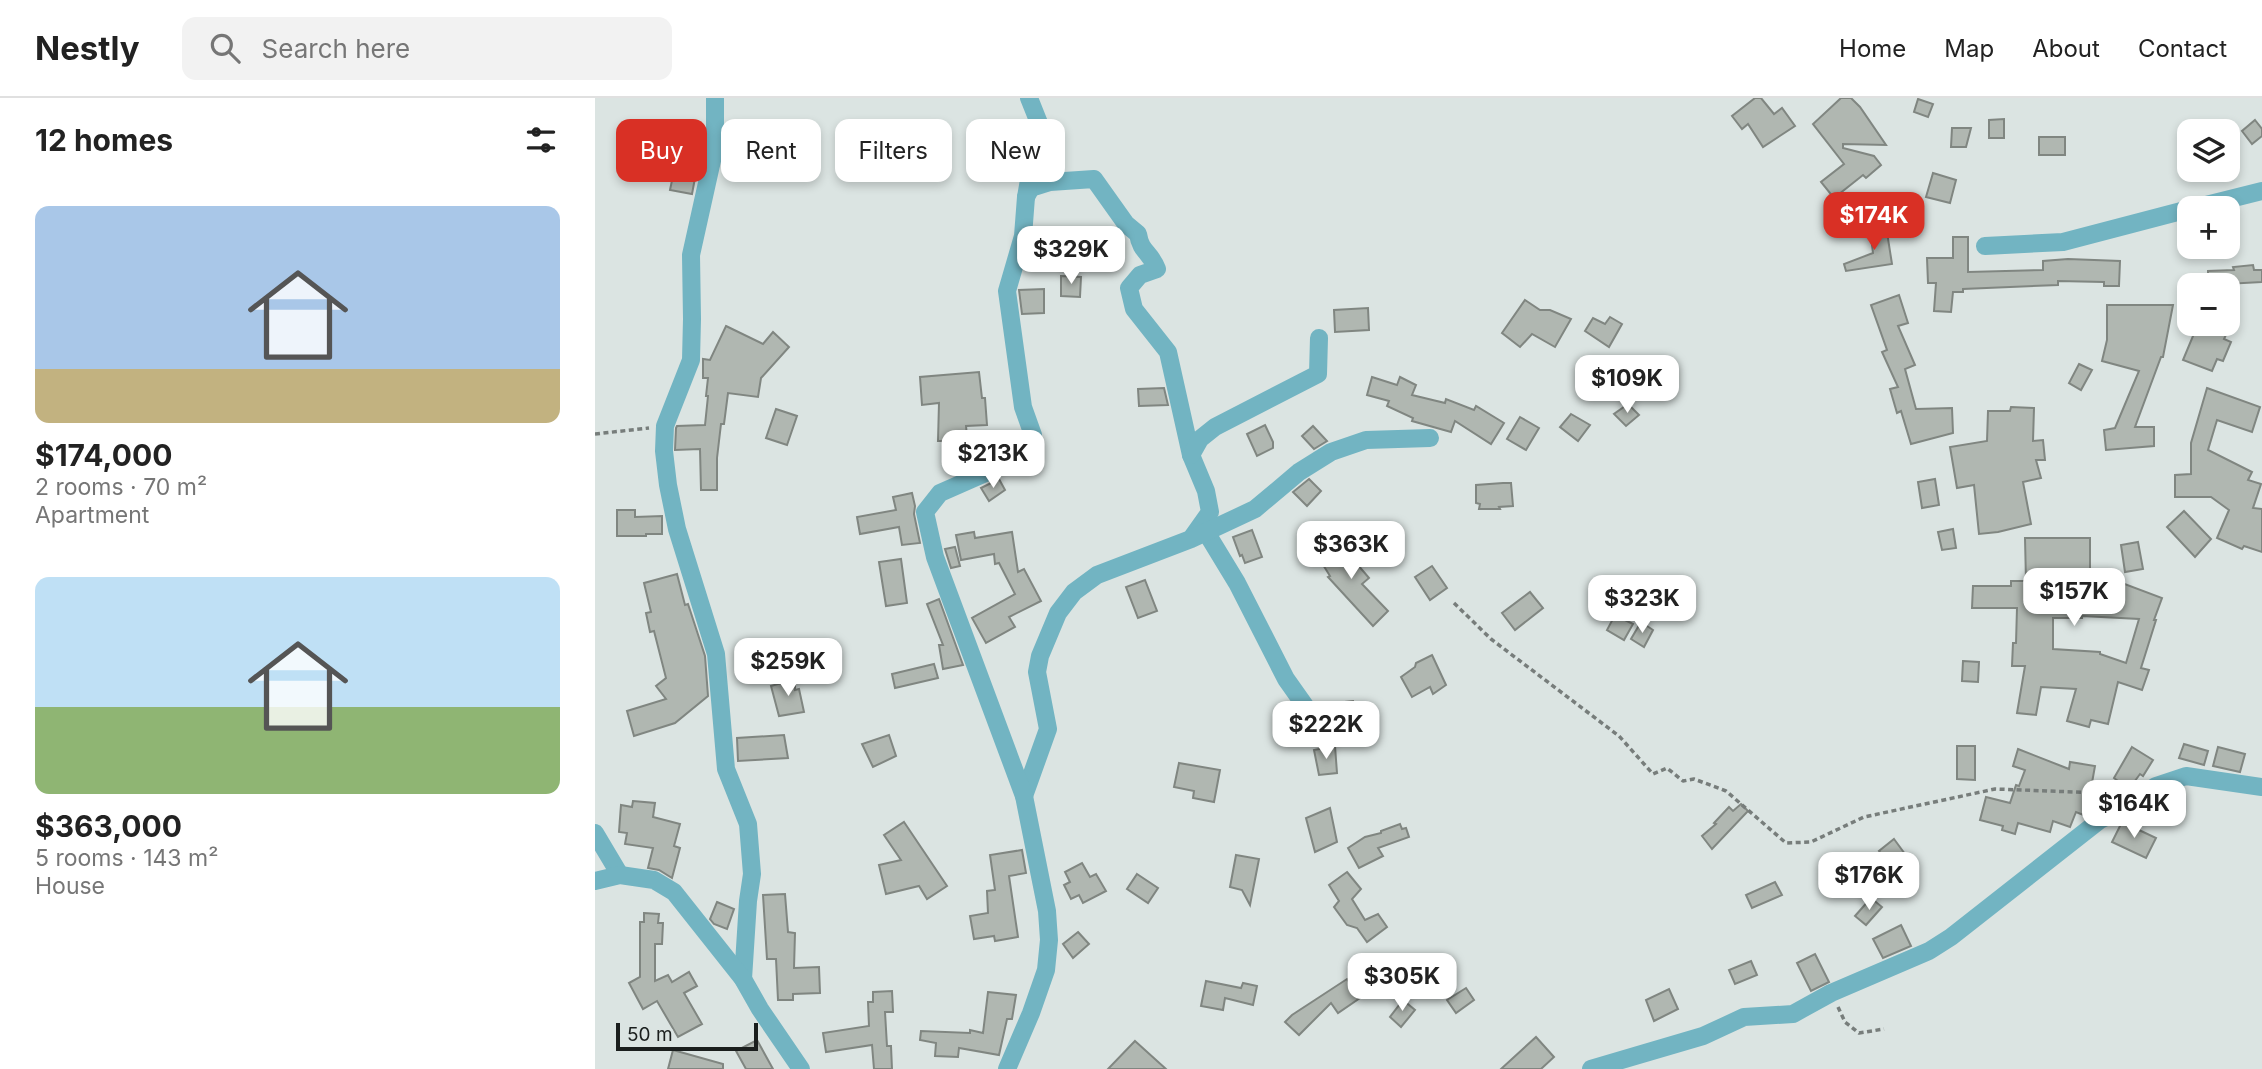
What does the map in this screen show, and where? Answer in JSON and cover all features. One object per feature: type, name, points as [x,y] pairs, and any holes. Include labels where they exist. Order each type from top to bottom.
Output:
[{"type":"street","points":[[715,98],[715,147],[691,255],[691,360],[665,426],[664,451],[674,518],[716,654],[726,769],[748,824],[752,874],[743,979]]},
{"type":"street","points":[[1029,98],[1037,119]]},
{"type":"street","points":[[1065,181],[1094,179],[1126,224],[1139,234],[1140,246],[1153,259],[1157,269],[1140,275],[1129,288],[1134,309],[1168,352],[1191,455],[1206,491],[1210,512],[1198,536]]},
{"type":"street","points":[[1007,1069],[1046,970],[1049,940],[1047,911],[1024,796],[935,557],[925,512],[940,493],[1031,453],[1033,435],[1023,407],[1007,291],[1023,236],[1029,182]]},
{"type":"street","points":[[1026,197],[1031,188],[1050,182]]},
{"type":"street","points":[[2240,197],[2262,191]]},
{"type":"street","points":[[1985,246],[2063,242],[2177,213]]},
{"type":"street","points":[[1191,455],[1200,439],[1216,427],[1318,374],[1319,338]]},
{"type":"street","points":[[1024,796],[1048,729],[1037,672],[1040,656],[1058,613],[1074,592],[1097,575],[1198,536],[1255,509],[1299,472],[1331,452],[1366,440],[1430,438]]},
{"type":"street","points":[[1198,536],[1237,583],[1286,679],[1315,720]]},
{"type":"street","points":[[1591,1069],[1703,1036],[1744,1017],[1793,1014],[1831,993],[1929,951],[1951,937],[2100,820],[2157,786],[2186,776],[2262,787]]},
{"type":"street","points":[[595,833],[620,875]]},
{"type":"street","points":[[595,881],[620,875],[654,880],[674,892],[743,979],[801,1069]]},
{"type":"path","points":[[595,434],[665,426]]},
{"type":"path","points":[[1454,603],[1491,639],[1619,737],[1653,774],[1667,768],[1683,781],[1694,779],[1726,790],[1786,843],[1811,842],[1864,817],[1996,789],[2102,793],[2124,808]]},
{"type":"path","points":[[1831,993],[1845,1022],[1859,1033],[1884,1029]]},
{"type":"building","points":[[1755,98],[1761,98],[1774,114],[1782,108],[1795,126],[1763,147],[1748,124],[1742,129],[1732,116]]},
{"type":"building","points":[[1841,98],[1851,98],[1860,107],[1886,145],[1843,144],[1843,148],[1874,156],[1881,165],[1866,178],[1863,175],[1834,198],[1821,182],[1844,164],[1813,124]]},
{"type":"building","points":[[1918,99],[1933,104],[1928,117],[1914,112]]},
{"type":"building","points":[[2004,119],[2004,138],[1989,138],[1989,120]]},
{"type":"building","points":[[2255,120],[2262,129],[2262,136],[2252,144],[2242,131]]},
{"type":"building","points":[[1952,128],[1971,128],[1966,147],[1951,147]]},
{"type":"building","points":[[2039,137],[2065,137],[2065,155],[2039,155]]},
{"type":"building","points":[[1933,173],[1956,180],[1950,203],[1926,197]]},
{"type":"building","points":[[672,182],[694,182],[692,194],[670,190]]},
{"type":"building","points":[[1886,226],[1892,264],[1846,271],[1844,264],[1873,253],[1870,229]]},
{"type":"building","points":[[1953,237],[1968,237],[1968,272],[2043,270],[2043,261],[2068,259],[2120,261],[2119,286],[2104,286],[2104,282],[2058,281],[2058,285],[1963,289],[1963,292],[1953,292],[1951,312],[1934,311],[1936,283],[1928,283],[1927,258],[1953,258]]},
{"type":"building","points":[[2253,265],[2254,270],[2262,270],[2262,282],[2240,283],[2240,273],[2208,273],[2234,270],[2233,267]]},
{"type":"building","points":[[1061,276],[1081,277],[1080,297],[1061,296]]},
{"type":"building","points":[[1044,289],[1044,313],[1022,314],[1019,290]]},
{"type":"building","points":[[1899,295],[1908,323],[1898,326],[1915,365],[1905,369],[1916,409],[1952,408],[1953,433],[1911,444],[1901,411],[1897,413],[1890,389],[1898,387],[1882,352],[1887,350],[1871,305]]},
{"type":"building","points":[[1525,300],[1540,310],[1550,310],[1571,319],[1555,347],[1532,334],[1520,347],[1502,333]]},
{"type":"building","points":[[2107,305],[2173,305],[2163,357],[2135,427],[2154,427],[2154,446],[2106,450],[2104,430],[2115,428],[2139,371],[2102,361],[2107,340]]},
{"type":"building","points":[[1368,308],[1369,330],[1335,332],[1334,310]]},
{"type":"building","points":[[1610,317],[1622,324],[1609,347],[1585,331],[1593,318],[1605,324]]},
{"type":"building","points":[[726,326],[763,344],[773,332],[789,347],[761,378],[758,397],[728,393],[717,458],[717,490],[701,490],[700,449],[675,450],[676,428],[705,425],[708,378],[703,378],[703,359],[710,360]]},
{"type":"building","points":[[2193,336],[2225,336],[2224,339],[2231,342],[2223,361],[2217,359],[2212,371],[2183,360]]},
{"type":"building","points":[[2079,364],[2092,370],[2081,390],[2069,383]]},
{"type":"building","points":[[979,372],[987,425],[966,426],[970,466],[955,468],[954,458],[947,459],[946,441],[938,441],[939,403],[922,405],[920,377]]},
{"type":"building","points":[[1372,377],[1397,385],[1400,377],[1416,385],[1412,395],[1445,403],[1446,399],[1474,410],[1476,406],[1504,423],[1491,444],[1455,421],[1451,432],[1412,421],[1413,418],[1387,406],[1389,401],[1367,395]]},
{"type":"building","points":[[1164,388],[1168,405],[1139,406],[1138,389]]},
{"type":"building","points":[[2207,388],[2260,407],[2252,432],[2217,420],[2208,450],[2252,472],[2248,480],[2261,484],[2253,508],[2262,509],[2262,552],[2244,546],[2242,549],[2217,538],[2229,510],[2211,497],[2175,497],[2175,475],[2191,474],[2191,443]]},
{"type":"building","points":[[1628,404],[1639,415],[1626,426],[1614,414]]},
{"type":"building","points":[[2011,407],[2034,408],[2033,441],[2043,440],[2045,460],[2036,460],[2041,478],[2023,482],[2031,524],[1979,534],[1974,485],[1957,488],[1950,447],[1987,441],[1988,411],[2010,411]]},
{"type":"building","points":[[776,409],[797,416],[787,445],[766,438]]},
{"type":"building","points":[[1571,414],[1590,425],[1578,441],[1560,427]]},
{"type":"building","points":[[1520,417],[1539,428],[1526,450],[1507,439]]},
{"type":"building","points":[[1265,425],[1273,448],[1257,456],[1247,434]]},
{"type":"building","points":[[1313,426],[1327,441],[1314,449],[1302,436]]},
{"type":"building","points":[[999,479],[1005,490],[989,501],[981,488]]},
{"type":"building","points":[[1309,479],[1321,491],[1307,506],[1293,492]]},
{"type":"building","points":[[1935,479],[1939,505],[1922,508],[1918,482]]},
{"type":"building","points":[[1511,483],[1513,506],[1479,509],[1480,504],[1476,503],[1476,485]]},
{"type":"building","points":[[912,493],[920,543],[902,545],[899,527],[860,534],[857,517],[896,510],[893,497]]},
{"type":"building","points":[[617,510],[635,510],[635,517],[662,516],[662,534],[617,536]]},
{"type":"building","points":[[2184,511],[2211,539],[2195,557],[2167,527]]},
{"type":"building","points":[[1953,529],[1956,548],[1942,550],[1938,532]]},
{"type":"building","points":[[1252,530],[1262,557],[1245,563],[1233,537]]},
{"type":"building","points":[[974,532],[975,538],[1012,532],[1018,572],[1024,569],[1041,601],[1009,617],[1015,627],[986,643],[972,618],[1015,594],[999,563],[995,564],[994,554],[961,560],[956,535]]},
{"type":"building","points":[[2025,538],[2090,538],[2090,571],[2162,598],[2141,668],[2149,670],[2142,690],[2118,682],[2108,724],[2091,720],[2089,727],[2067,721],[2076,689],[2041,687],[2036,715],[2017,713],[2025,666],[2012,666],[2017,608],[1972,608],[1973,586],[2011,586],[2011,581],[2026,581]],"holes":[[[2082,616],[2139,619],[2126,663],[2100,652],[2053,649],[2053,618]]]},
{"type":"building","points":[[1340,540],[1369,578],[1362,584],[1388,611],[1373,626],[1328,577],[1330,576],[1317,555]]},
{"type":"building","points":[[2138,542],[2143,569],[2125,572],[2121,545]]},
{"type":"building","points":[[955,547],[960,566],[951,568],[945,549]]},
{"type":"building","points":[[901,559],[907,603],[886,606],[879,562]]},
{"type":"building","points":[[1432,566],[1447,588],[1430,600],[1415,577]]},
{"type":"building","points":[[677,574],[685,605],[688,604],[705,656],[708,696],[675,723],[634,736],[627,711],[666,699],[656,686],[666,678],[654,631],[650,632],[646,613],[651,612],[644,583]]},
{"type":"building","points":[[1145,580],[1157,611],[1138,618],[1126,587]]},
{"type":"building","points":[[1530,592],[1543,608],[1515,630],[1502,613]]},
{"type":"building","points":[[939,599],[963,665],[943,669],[939,645],[943,645],[927,604]]},
{"type":"building","points":[[1615,615],[1633,624],[1624,640],[1607,630]]},
{"type":"building","points":[[1641,622],[1653,630],[1644,647],[1631,639]]},
{"type":"building","points":[[1432,655],[1446,685],[1433,694],[1430,687],[1412,697],[1401,677],[1415,667],[1416,663]]},
{"type":"building","points":[[1963,661],[1979,662],[1978,682],[1962,681]]},
{"type":"building","points":[[934,664],[938,678],[895,688],[892,674]]},
{"type":"building","points":[[795,679],[795,690],[799,689],[804,712],[779,716],[771,686]]},
{"type":"building","points":[[1353,701],[1359,735],[1330,739],[1326,704]]},
{"type":"building","points":[[784,735],[788,758],[738,761],[737,738]]},
{"type":"building","points":[[889,735],[896,756],[873,767],[862,744]]},
{"type":"building","points":[[2184,744],[2208,751],[2204,765],[2179,758]]},
{"type":"building","points":[[1335,746],[1337,773],[1319,775],[1314,750]]},
{"type":"building","points":[[1957,746],[1975,746],[1975,780],[1957,779]]},
{"type":"building","points":[[2132,747],[2153,760],[2143,776],[2140,774],[2129,789],[2114,778]]},
{"type":"building","points":[[2218,747],[2245,754],[2240,772],[2213,766]]},
{"type":"building","points":[[2018,749],[2069,769],[2070,762],[2095,766],[2086,816],[2076,812],[2070,827],[2053,821],[2050,832],[2018,823],[2015,834],[2002,830],[2003,826],[1980,820],[1986,797],[2010,803],[2025,770],[2013,766]]},
{"type":"building","points":[[1179,763],[1220,770],[1214,802],[1193,798],[1194,791],[1174,787]]},
{"type":"building","points":[[633,801],[655,803],[653,817],[680,824],[674,846],[680,848],[672,878],[659,870],[648,868],[653,848],[625,844],[627,833],[619,832],[621,805],[632,807]]},
{"type":"building","points":[[1741,804],[1748,811],[1712,849],[1702,836],[1729,807],[1733,811]]},
{"type":"building","points":[[1330,808],[1337,842],[1315,852],[1306,818]]},
{"type":"building","points":[[904,822],[947,886],[927,899],[919,886],[886,894],[879,865],[901,860],[884,835]]},
{"type":"building","points":[[2122,822],[2156,838],[2146,858],[2112,842]]},
{"type":"building","points":[[1400,824],[1402,829],[1406,828],[1409,837],[1378,848],[1383,856],[1359,868],[1348,848],[1365,837]]},
{"type":"building","points":[[1894,839],[1905,854],[1890,865],[1879,851]]},
{"type":"building","points":[[1022,850],[1026,873],[1009,876],[1018,937],[995,941],[994,936],[974,939],[970,916],[988,913],[987,891],[995,890],[990,855]]},
{"type":"building","points":[[1236,855],[1259,859],[1250,905],[1242,890],[1230,887]]},
{"type":"building","points":[[1082,863],[1090,877],[1096,874],[1106,891],[1083,903],[1079,895],[1071,899],[1064,885],[1070,882],[1065,872]]},
{"type":"building","points":[[1347,872],[1361,889],[1352,899],[1365,920],[1378,914],[1387,927],[1367,942],[1357,928],[1347,925],[1334,907],[1339,901],[1329,885]]},
{"type":"building","points":[[1137,874],[1158,888],[1148,903],[1127,889]]},
{"type":"building","points":[[1775,882],[1782,895],[1752,908],[1746,895]]},
{"type":"building","points":[[785,894],[788,932],[795,933],[794,968],[819,967],[820,993],[793,994],[793,1000],[778,1000],[776,959],[767,959],[763,895]]},
{"type":"building","points":[[1871,898],[1882,907],[1866,925],[1855,916]]},
{"type":"building","points":[[717,902],[734,909],[727,929],[714,924],[710,919]]},
{"type":"building","points":[[644,913],[659,914],[658,923],[663,923],[662,944],[655,944],[655,981],[668,975],[672,982],[689,972],[697,986],[684,993],[702,1024],[678,1037],[657,1001],[643,1009],[629,983],[640,977],[640,922],[644,922]]},
{"type":"building","points":[[1901,925],[1911,946],[1883,958],[1873,939]]},
{"type":"building","points":[[1078,932],[1089,944],[1073,958],[1063,944]]},
{"type":"building","points":[[1815,954],[1829,982],[1811,991],[1797,963]]},
{"type":"building","points":[[1751,961],[1757,975],[1735,984],[1729,970]]},
{"type":"building","points":[[1347,979],[1360,998],[1338,1013],[1331,1003],[1299,1035],[1285,1022],[1292,1015]]},
{"type":"building","points":[[1206,981],[1241,988],[1243,983],[1257,986],[1253,1005],[1225,998],[1223,1010],[1201,1006]]},
{"type":"building","points":[[1466,988],[1474,1000],[1456,1013],[1447,1000]]},
{"type":"building","points":[[1669,989],[1678,1009],[1654,1021],[1646,1000]]},
{"type":"building","points":[[892,991],[893,1012],[885,1012],[887,1046],[891,1046],[892,1069],[874,1069],[872,1045],[826,1052],[823,1033],[869,1026],[868,1002],[873,1002],[873,992]]},
{"type":"building","points":[[988,992],[1016,995],[1012,1019],[1007,1019],[999,1055],[959,1048],[958,1057],[935,1056],[936,1043],[920,1040],[921,1031],[970,1033],[970,1030],[983,1033]]},
{"type":"building","points":[[1403,1000],[1415,1010],[1401,1027],[1390,1017]]},
{"type":"building","points":[[1536,1037],[1554,1057],[1541,1069],[1501,1069]]},
{"type":"building","points":[[757,1040],[773,1069],[746,1069],[736,1051]]},
{"type":"building","points":[[1135,1041],[1166,1069],[1108,1069]]},
{"type":"building","points":[[673,1050],[723,1064],[723,1069],[668,1069]]}]
